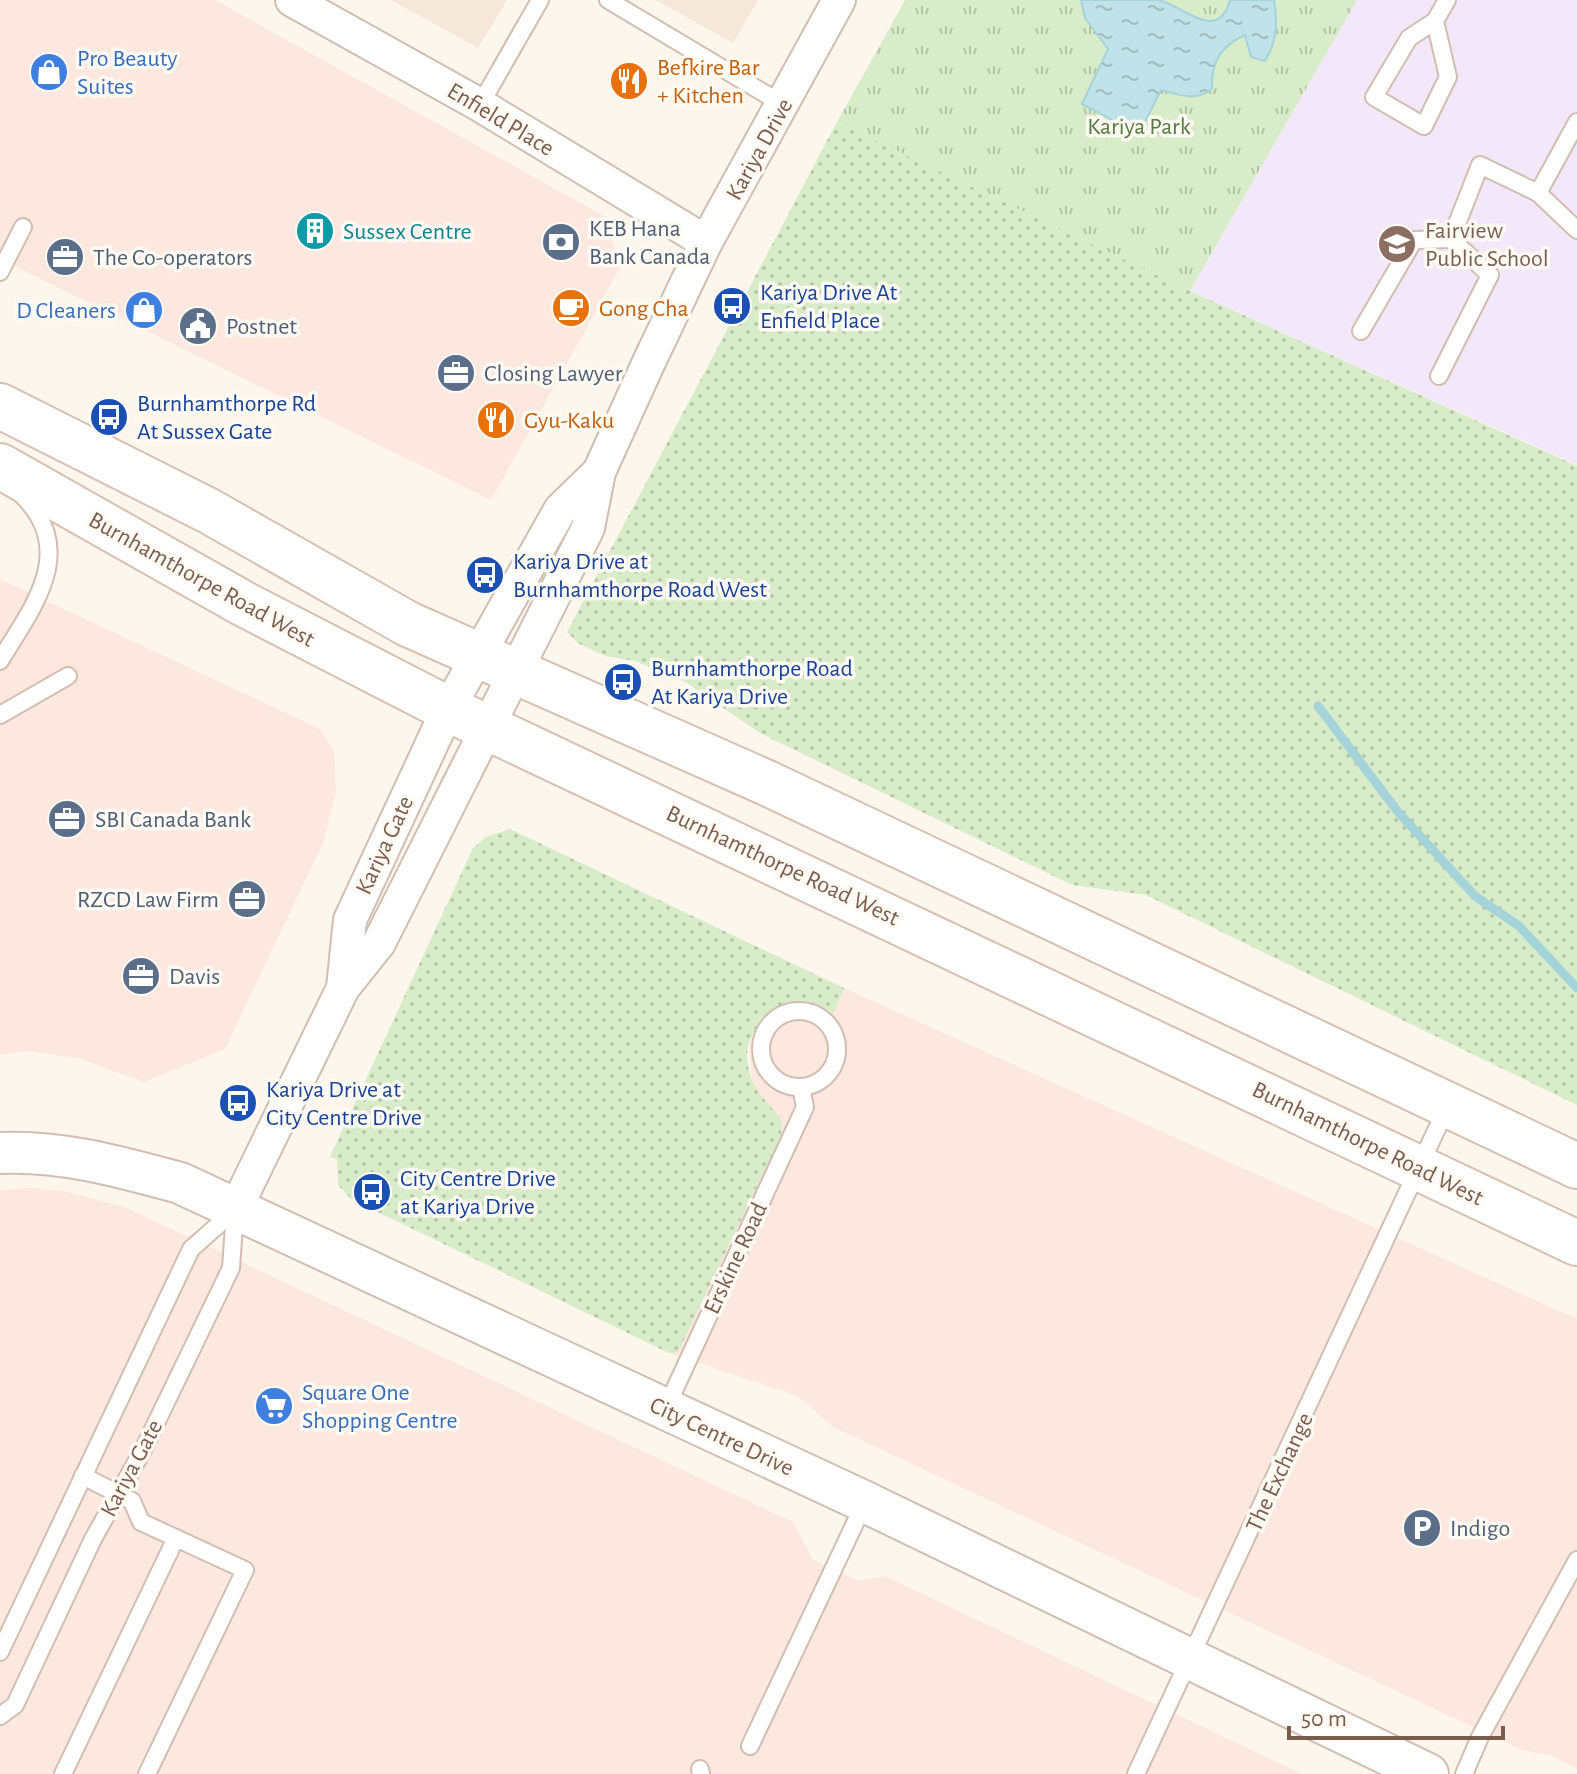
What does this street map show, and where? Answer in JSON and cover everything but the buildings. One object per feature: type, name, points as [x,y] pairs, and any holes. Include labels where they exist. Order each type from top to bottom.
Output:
[{"type":"main road","points":[[0,406],[209,511],[408,624],[767,783],[1577,1166]]},
{"type":"main road","name":"Burnhamthorpe Road West","points":[[0,466],[244,604],[448,709],[1577,1243]]},
{"type":"street","name":"Enfield Place","points":[[292,0],[480,105],[706,242]]},
{"type":"street","name":"Kariya Drive","points":[[448,709],[496,663],[588,528],[599,472],[706,242],[839,0]]},
{"type":"street","name":"Kariya Drive","points":[[488,726],[496,663]]},
{"type":"street","name":"Kariya Gate","points":[[343,988],[350,920],[448,709]]},
{"type":"street","name":"Kariya Gate","points":[[235,1210],[343,988],[379,943],[488,726]]},
{"type":"street","name":"City Centre Drive","points":[[0,1153],[25,1152],[94,1160],[180,1183],[865,1502],[1428,1774]]},
{"type":"lane","points":[[480,105],[540,0]]},
{"type":"lane","points":[[608,0],[784,105]]},
{"type":"lane","points":[[1435,21],[1448,77],[1424,126],[1374,97],[1409,38],[1435,21],[1447,0]]},
{"type":"lane","points":[[1538,193],[1577,122]]},
{"type":"lane","points":[[1451,239],[1480,165],[1538,193],[1577,230]]},
{"type":"lane","points":[[0,272],[23,227]]},
{"type":"lane","points":[[1361,331],[1414,240],[1451,239],[1490,275],[1439,376]]},
{"type":"lane","points":[[0,473],[31,503],[50,547],[48,573],[38,598],[0,661]]},
{"type":"lane","points":[[0,715],[68,676]]},
{"type":"lane","points":[[797,1010],[825,1020],[834,1032],[838,1046],[836,1061],[828,1074],[816,1083],[801,1087],[786,1085],[773,1078],[764,1066],[760,1051],[770,1023],[782,1014],[797,1010]]},
{"type":"lane","name":"Erskine Road","points":[[666,1410],[805,1107],[801,1087]]},
{"type":"lane","name":"The Exchange","points":[[1136,1774],[1421,1169],[1448,1105]]},
{"type":"lane","name":"Kariya Gate","points":[[0,1652],[191,1249],[235,1210]]},
{"type":"lane","name":"Kariya Gate","points":[[0,1716],[15,1705],[93,1539],[231,1268],[235,1210]]},
{"type":"lane","points":[[83,1476],[132,1501],[141,1522],[245,1570],[147,1774]]},
{"type":"lane","points":[[750,1746],[865,1502]]},
{"type":"lane","points":[[63,1774],[176,1538]]},
{"type":"lane","points":[[1464,1774],[1480,1737],[1577,1560]]},
{"type":"shaded area","name":"Sussex Centre","points":[[0,0],[215,0],[604,216],[621,266],[491,500],[0,259]]},
{"type":"shaded area","points":[[391,0],[507,0],[478,48]]},
{"type":"shaded area","points":[[656,0],[758,0],[733,43]]},
{"type":"shaded area","name":"Fairview Public School","points":[[1357,0],[1577,0],[1577,465],[1190,291]]},
{"type":"shaded area","points":[[0,579],[320,729],[334,751],[336,791],[323,843],[225,1049],[144,1082],[78,1058],[24,1051],[0,1055]]},
{"type":"shaded area","points":[[844,988],[1577,1319],[1577,1769],[1553,1756],[1522,1750],[833,1427],[798,1396],[669,1353],[678,1351],[781,1136],[752,1082],[749,1046],[756,1031],[765,1021],[782,1015],[801,1012],[832,1017]]},
{"type":"shaded area","name":"Square One Shopping Centre","points":[[32,1188],[69,1192],[127,1208],[793,1522],[813,1560],[859,1581],[885,1576],[1302,1774],[0,1774],[0,1190]]},
{"type":"green space","name":"Kariya Park","points":[[905,0],[1357,0],[1190,291],[837,122]]},
{"type":"green space","points":[[837,122],[1190,291],[1577,466],[1577,1105],[1146,895],[1072,885],[760,733],[687,683],[635,661],[605,656],[578,643],[567,632]]},
{"type":"green space","points":[[510,829],[844,988],[832,1017],[797,1014],[781,1017],[767,1022],[756,1031],[749,1043],[747,1060],[752,1080],[782,1121],[781,1136],[678,1352],[669,1353],[351,1199],[338,1185],[337,1159],[330,1157],[473,848],[486,837]]},
{"type":"water","points":[[1081,0],[1158,0],[1208,21],[1217,20],[1230,0],[1274,0],[1274,39],[1265,61],[1251,57],[1245,35],[1229,44],[1215,63],[1212,89],[1205,93],[1187,96],[1161,90],[1139,134],[1082,104],[1108,49],[1085,18]]},
{"type":"waterway","points":[[1318,706],[1398,812],[1475,896],[1519,926],[1577,988]]},
{"type":"place","name":"Pro Beauty Suites","points":[[49,72]]},
{"type":"place","name":"Befkire Bar + Kitchen","points":[[629,81]]},
{"type":"place","name":"Sussex Centre","points":[[315,231]]},
{"type":"place","name":"KEB Hana Bank Canada","points":[[561,242]]},
{"type":"place","name":"Fairview Public School","points":[[1397,244]]},
{"type":"place","name":"The Co-operators","points":[[65,257]]},
{"type":"place","name":"Kariya Drive At Enfield Place","points":[[732,306]]},
{"type":"place","name":"Gong Cha","points":[[571,308]]},
{"type":"place","name":"D Cleaners","points":[[144,310]]},
{"type":"place","name":"Postnet","points":[[198,326]]},
{"type":"place","name":"Closing Lawyer","points":[[456,373]]},
{"type":"place","name":"Burnhamthorpe Rd At Sussex Gate","points":[[109,417]]},
{"type":"place","name":"Gyu-Kaku","points":[[496,420]]},
{"type":"place","name":"Kariya Drive at Burnhamthorpe Road West","points":[[485,575]]},
{"type":"place","name":"Burnhamthorpe Road At Kariya Drive","points":[[623,682]]},
{"type":"place","name":"SBI Canada Bank","points":[[67,819]]},
{"type":"place","name":"RZCD Law Firm","points":[[247,899]]},
{"type":"place","name":"Davis","points":[[141,976]]},
{"type":"place","name":"Kariya Drive at City Centre Drive","points":[[238,1103]]},
{"type":"place","name":"City Centre Drive at Kariya Drive","points":[[372,1192]]},
{"type":"place","name":"Square One Shopping Centre","points":[[274,1406]]},
{"type":"place","name":"Indigo","points":[[1422,1528]]}]
